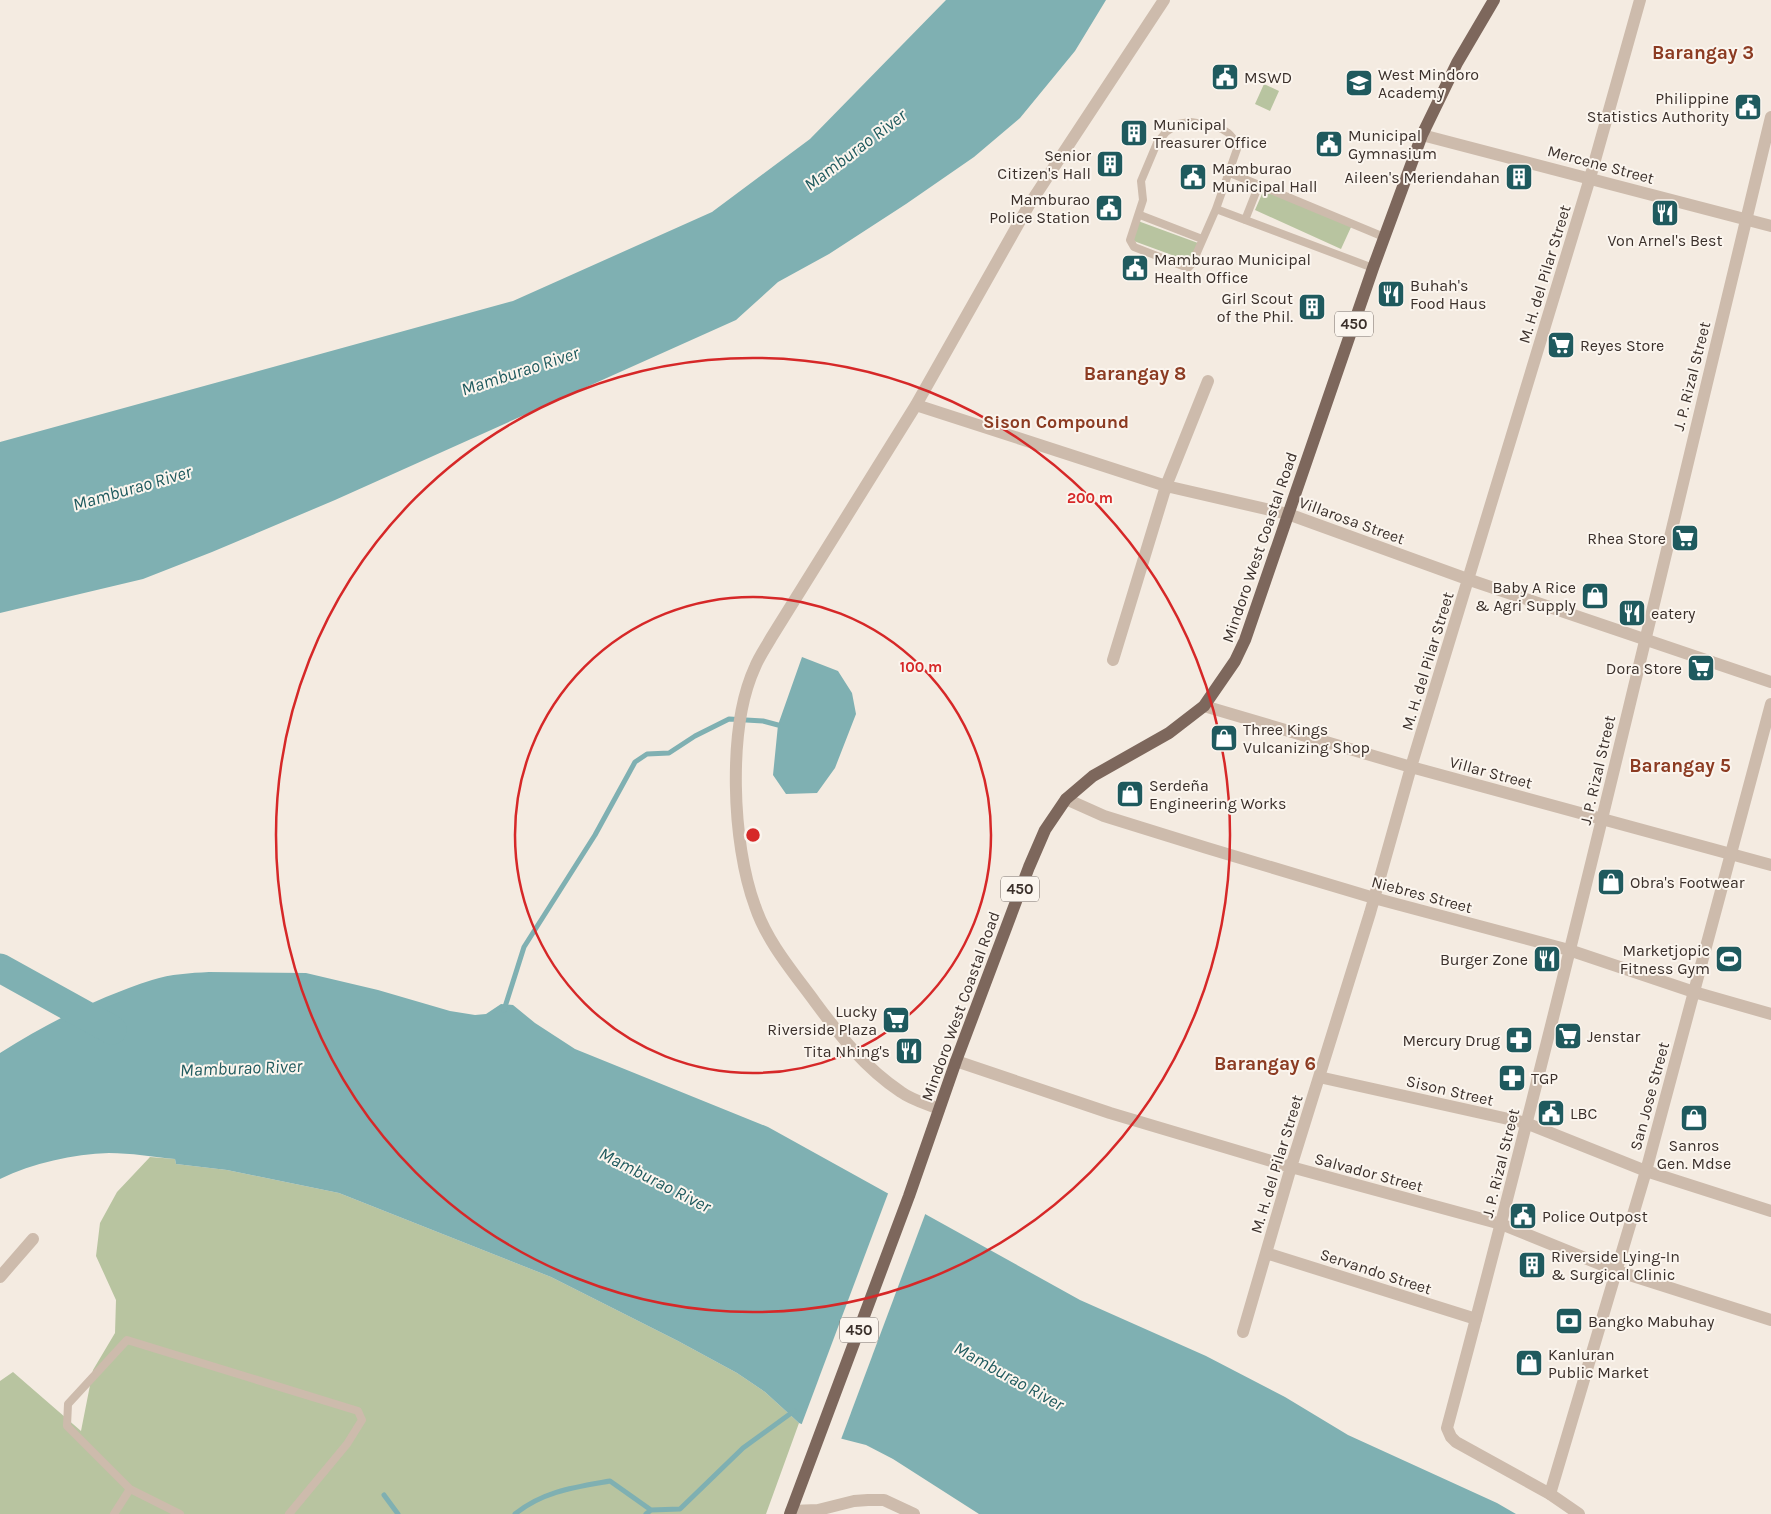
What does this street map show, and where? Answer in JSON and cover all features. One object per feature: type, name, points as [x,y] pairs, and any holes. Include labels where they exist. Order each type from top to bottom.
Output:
[{"type":"main road","name":"Mindoro West Coastal Road","points":[[790,1513],[810,1464],[909,1196],[956,1061],[1029,867],[1050,822],[1066,799],[1094,776],[1169,733],[1204,706],[1235,661],[1245,640],[1373,268],[1422,135],[1457,63],[1494,0]]},
{"type":"street","points":[[939,1109],[902,1094],[846,1045],[776,949],[755,907],[743,856],[736,810],[738,738],[744,700],[754,668],[879,462],[916,405],[1029,205],[1164,0]]},
{"type":"street","name":"M. H. del Pilar Street","points":[[1243,1332],[1291,1167],[1374,898],[1411,767],[1470,580],[1590,178],[1640,0]]},
{"type":"street","name":"J. P. Rizal Street","points":[[1550,1494],[1456,1442],[1451,1437],[1447,1428],[1501,1224],[1602,818],[1771,116]]},
{"type":"street","name":"Mercene Street","points":[[1422,135],[1771,226]]},
{"type":"street","points":[[1113,660],[1166,486],[1208,381]]},
{"type":"street","name":"Villarosa Street","points":[[916,405],[1166,486],[1288,514],[1470,580],[1771,682]]},
{"type":"street","name":"San Jose Street","points":[[1550,1494],[1646,1171],[1771,704]]},
{"type":"street","name":"Villar Street","points":[[1204,706],[1411,767],[1732,853],[1771,866]]},
{"type":"street","name":"Niebres Street","points":[[1066,799],[1104,816],[1374,898],[1569,950],[1694,992],[1771,1014]]},
{"type":"street","name":"Salvador Street","points":[[956,1061],[1110,1113],[1291,1167],[1501,1224],[1617,1271],[1771,1320]]},
{"type":"street","name":"Sison Street","points":[[1319,1077],[1526,1124],[1646,1171],[1771,1211]]},
{"type":"street","points":[[0,1277],[32,1240]]},
{"type":"street","name":"Servando Street","points":[[1266,1253],[1476,1319]]},
{"type":"street","points":[[1550,1494],[1579,1514]]},
{"type":"street","points":[[790,1513],[818,1510],[854,1501],[884,1500],[914,1514]]},
{"type":"lane","points":[[1190,122],[1207,124],[1231,133],[1235,139],[1237,149],[1230,174],[1216,209],[1190,266],[1186,267],[1134,247],[1130,242],[1140,215],[1142,200],[1141,181],[1156,143],[1166,132],[1178,124],[1190,122]]},
{"type":"lane","points":[[1230,174],[1384,237]]},
{"type":"lane","points":[[1245,220],[1258,187]]},
{"type":"lane","points":[[1216,209],[1373,268]]},
{"type":"lane","points":[[1140,215],[1202,239]]},
{"type":"lane","points":[[180,1514],[130,1489],[67,1426],[68,1404],[127,1340],[358,1411],[362,1420],[347,1444],[289,1514]]},
{"type":"lane","points":[[114,1514],[130,1489]]},
{"type":"green space","points":[[1264,84],[1279,91],[1270,111],[1255,104]]},
{"type":"green space","points":[[1265,187],[1352,225],[1341,249],[1255,210]]},
{"type":"green space","points":[[1138,221],[1198,243],[1191,262],[1131,240]]},
{"type":"green space","points":[[150,1157],[175,1159],[176,1164],[227,1170],[339,1193],[551,1277],[737,1373],[765,1392],[799,1423],[766,1514],[0,1514],[0,1381],[13,1372],[81,1431],[93,1370],[115,1333],[116,1300],[96,1256],[100,1223],[117,1192]]},
{"type":"water","name":"Mamburao River","points":[[946,0],[1106,0],[1075,51],[1020,118],[974,157],[906,204],[829,254],[778,282],[736,320],[335,500],[212,552],[143,579],[0,613],[0,442],[513,301],[712,212],[810,139]]},
{"type":"water","points":[[802,657],[838,671],[852,693],[856,714],[835,768],[817,793],[786,794],[773,775],[778,725]]},
{"type":"water","name":"Mamburao River","points":[[209,972],[306,973],[378,990],[450,1011],[475,1015],[486,1014],[501,1004],[513,1005],[535,1023],[575,1049],[768,1127],[1080,1300],[1206,1356],[1285,1397],[1348,1435],[1497,1503],[1516,1514],[979,1514],[893,1459],[866,1445],[831,1436],[799,1423],[765,1392],[737,1373],[551,1277],[339,1193],[227,1170],[176,1164],[175,1159],[117,1153],[81,1155],[53,1160],[26,1168],[0,1179],[0,1053],[36,1031],[112,994],[159,978]]},
{"type":"pier","points":[[889,1191],[926,1212],[840,1442],[801,1426]]},
{"type":"waterway","points":[[504,1010],[524,947],[595,835],[635,762],[647,754],[669,753],[695,736],[729,719],[763,721],[778,725]]},
{"type":"waterway","points":[[0,968],[112,1030]]},
{"type":"waterway","points":[[646,1514],[651,1510],[680,1509],[743,1448],[794,1411]]},
{"type":"waterway","points":[[515,1514],[548,1495],[572,1488],[610,1481],[651,1510]]},
{"type":"waterway","points":[[384,1495],[398,1514]]},
{"type":"place","name":"MSWD","points":[[1225,77]]},
{"type":"place","name":"West Mindoro Academy","points":[[1359,83]]},
{"type":"place","name":"Philippine Statistics Authority","points":[[1748,107]]},
{"type":"place","name":"Municipal Treasurer Office","points":[[1134,133]]},
{"type":"place","name":"Municipal Gymnasium","points":[[1329,144]]},
{"type":"place","name":"Senior Citizen's Hall","points":[[1110,164]]},
{"type":"place","name":"Mamburao Municipal Hall","points":[[1193,177]]},
{"type":"place","name":"Aileen's Meriendahan","points":[[1519,177]]},
{"type":"place","name":"Mamburao Police Station","points":[[1109,208]]},
{"type":"place","name":"Von Arnel's Best","points":[[1665,213]]},
{"type":"place","name":"Mamburao Municipal Health Office","points":[[1135,268]]},
{"type":"place","name":"Buhah's Food Haus","points":[[1391,294]]},
{"type":"place","name":"Girl Scout of the Phil.","points":[[1312,307]]},
{"type":"place","name":"Reyes Store","points":[[1561,345]]},
{"type":"place","name":"Rhea Store","points":[[1685,538]]},
{"type":"place","name":"Baby A Rice & Agri Supply","points":[[1595,596]]},
{"type":"place","name":"eatery","points":[[1632,613]]},
{"type":"place","name":"Dora Store","points":[[1701,668]]},
{"type":"place","name":"Three Kings Vulcanizing Shop","points":[[1224,738]]},
{"type":"place","name":"Serdeña Engineering Works","points":[[1130,794]]},
{"type":"place","name":"Obra's Footwear","points":[[1611,882]]},
{"type":"place","name":"Burger Zone","points":[[1547,959]]},
{"type":"place","name":"Marketjopic Fitness Gym","points":[[1729,959]]},
{"type":"place","name":"Lucky Riverside Plaza","points":[[896,1020]]},
{"type":"place","name":"Jenstar","points":[[1568,1036]]},
{"type":"place","name":"Mercury Drug","points":[[1519,1040]]},
{"type":"place","name":"Tita Nhing's","points":[[909,1051]]},
{"type":"place","name":"TGP","points":[[1512,1078]]},
{"type":"place","name":"LBC","points":[[1551,1113]]},
{"type":"place","name":"Sanros Gen. Mdse","points":[[1694,1118]]},
{"type":"place","name":"Police Outpost","points":[[1523,1216]]},
{"type":"place","name":"Riverside Lying-In & Surgical Clinic","points":[[1532,1265]]},
{"type":"place","name":"Bangko Mabuhay","points":[[1569,1321]]},
{"type":"place","name":"Kanluran Public Market","points":[[1529,1363]]},
{"type":"district","name":"Barangay 3","points":[[1703,52]]},
{"type":"district","name":"Barangay 8","points":[[1135,373]]},
{"type":"district","name":"Sison Compound","points":[[1056,422]]},
{"type":"district","name":"Barangay 5","points":[[1680,765]]},
{"type":"district","name":"Barangay 6","points":[[1265,1063]]}]
